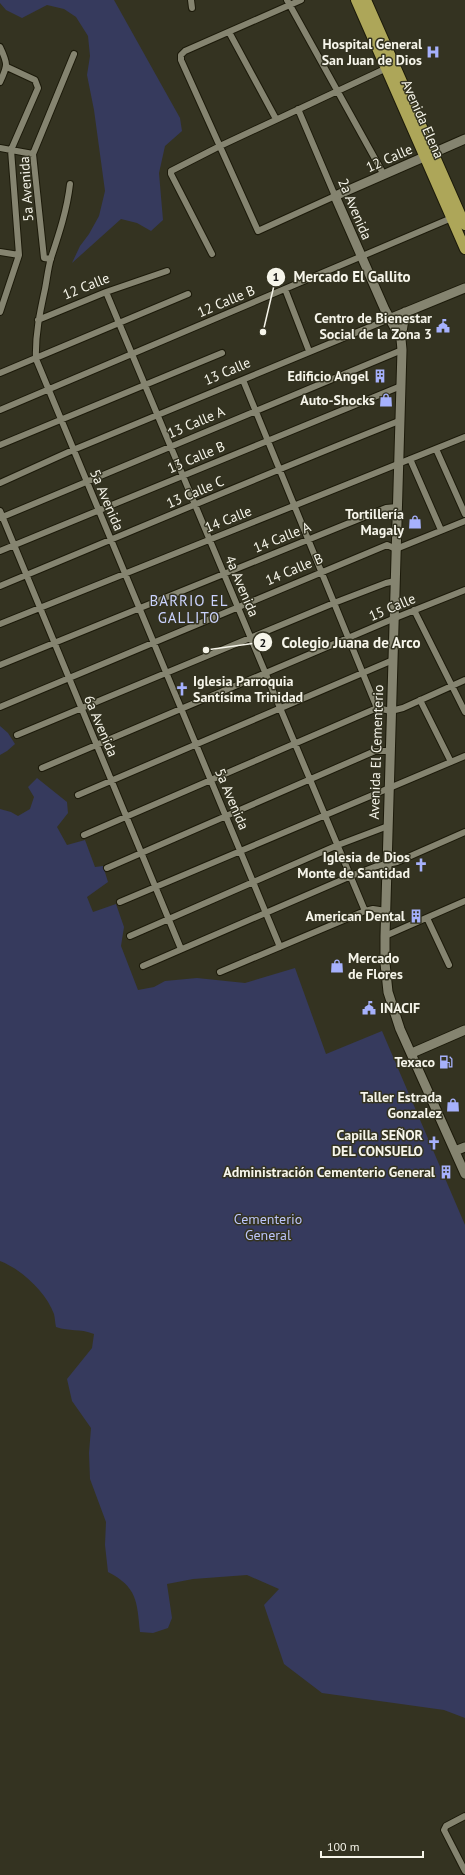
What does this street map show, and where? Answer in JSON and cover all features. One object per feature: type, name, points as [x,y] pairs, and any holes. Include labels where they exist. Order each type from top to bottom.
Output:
[{"type":"main road","name":"Avenida Elena","points":[[356,0],[390,67],[429,155],[465,225]]},
{"type":"main road","name":"Avenida Elena","points":[[366,0],[390,67]]},
{"type":"main road","name":"12 Calle","points":[[335,196],[465,139]]},
{"type":"main road","name":"2a Avenida","points":[[335,196],[389,319]]},
{"type":"main road","name":"Avenida Elena","points":[[459,215],[465,249]]},
{"type":"main road","name":"13 Calle","points":[[389,319],[465,288]]},
{"type":"main road","points":[[401,339],[405,312]]},
{"type":"main road","name":"Avenida El Cementerio","points":[[389,319],[401,339],[402,350],[385,963],[388,992],[412,1053],[465,1174]]},
{"type":"main road","points":[[412,1053],[465,1030]]},
{"type":"main road","points":[[455,1151],[465,1147]]},
{"type":"street","points":[[191,0],[192,8]]},
{"type":"street","points":[[220,146],[181,60],[181,55],[185,50],[229,32],[288,2],[301,0]]},
{"type":"street","points":[[288,2],[384,175]]},
{"type":"street","points":[[229,32],[276,119]]},
{"type":"street","points":[[0,48],[7,61],[7,67],[0,82]]},
{"type":"street","name":"5a Avenida","points":[[74,54],[33,154],[44,258],[51,259],[38,320],[35,341],[36,359],[280,947]]},
{"type":"street","points":[[0,312],[19,255],[11,150],[38,88],[38,84],[35,80],[7,67]]},
{"type":"street","points":[[212,254],[171,174],[171,171],[276,119],[390,67]]},
{"type":"street","name":"2a Avenida","points":[[298,109],[335,196]]},
{"type":"street","name":"12 Calle","points":[[220,146],[258,231],[335,196]]},
{"type":"street","points":[[0,148],[33,154]]},
{"type":"street","points":[[51,259],[56,246],[68,199],[70,184]]},
{"type":"street","name":"12 Calle B","points":[[0,410],[459,215]]},
{"type":"street","points":[[0,252],[19,255]]},
{"type":"street","name":"12 Calle","points":[[38,320],[106,292],[167,271]]},
{"type":"street","points":[[285,289],[309,351]]},
{"type":"street","name":"4a Avenida","points":[[106,292],[365,911]]},
{"type":"street","points":[[0,373],[188,294]]},
{"type":"street","name":"13 Calle","points":[[0,483],[73,450],[389,319]]},
{"type":"street","name":"13 Calle A","points":[[1,515],[87,481],[402,350]]},
{"type":"street","points":[[0,445],[222,353]]},
{"type":"street","points":[[243,380],[377,708]]},
{"type":"street","name":"13 Calle B","points":[[0,551],[401,386]]},
{"type":"street","name":"13 Calle C","points":[[0,586],[196,505],[279,468],[399,421]]},
{"type":"street","name":"14 Calle","points":[[0,624],[294,504],[398,465],[465,437]]},
{"type":"street","points":[[436,448],[465,514]]},
{"type":"street","points":[[410,460],[441,530]]},
{"type":"street","name":"14 Calle A","points":[[0,665],[308,539],[386,508],[397,507]]},
{"type":"street","name":"6a Avenida","points":[[1,515],[181,949]]},
{"type":"street","name":"14 Calle B","points":[[0,707],[321,571],[386,545],[396,549],[465,520]]},
{"type":"street","points":[[16,735],[334,603],[395,581]]},
{"type":"street","name":"15 Calle","points":[[42,768],[394,618],[465,590]]},
{"type":"street","points":[[414,610],[465,712]]},
{"type":"street","points":[[78,795],[393,660]]},
{"type":"street","points":[[84,835],[377,708],[392,711],[465,680]]},
{"type":"street","points":[[420,700],[451,762]]},
{"type":"street","points":[[107,868],[375,751],[391,751]]},
{"type":"street","points":[[120,902],[465,756]]},
{"type":"street","points":[[130,936],[338,846],[388,826]]},
{"type":"street","points":[[143,966],[350,876],[377,866],[397,862],[465,832]]},
{"type":"street","points":[[385,936],[465,902]]},
{"type":"street","points":[[220,972],[365,911],[373,909],[386,912]]},
{"type":"street","points":[[427,918],[449,965]]},
{"type":"street","points":[[465,1816],[446,1826],[444,1830],[465,1871]]},
{"type":"green space","points":[[0,0],[114,0],[180,118],[182,131],[165,146],[159,173],[163,220],[151,231],[137,223],[121,219],[72,263],[80,246],[99,216],[105,191],[94,110],[87,75],[90,56],[88,36],[76,17],[64,9],[47,5],[22,18],[6,10],[0,3]]},
{"type":"green space","points":[[0,726],[8,733],[15,744],[0,755]]},
{"type":"green space","name":"Cementerio General","points":[[37,778],[67,802],[68,813],[57,827],[67,845],[85,840],[95,867],[103,866],[108,882],[87,897],[93,912],[116,904],[124,927],[121,946],[138,990],[154,987],[165,981],[197,978],[245,983],[295,968],[326,1054],[382,1031],[465,1225],[465,1718],[444,1710],[322,1693],[284,1664],[264,1605],[279,1589],[247,1575],[193,1579],[167,1584],[172,1618],[168,1628],[153,1633],[140,1632],[138,1612],[134,1596],[125,1583],[108,1572],[105,1545],[106,1522],[90,1479],[89,1453],[91,1428],[72,1401],[67,1379],[92,1348],[94,1334],[56,1327],[54,1314],[39,1290],[24,1275],[0,1261],[0,809],[18,816],[30,809],[34,797],[28,787]]},
{"type":"place","name":"Hospital General San Juan de Dios","points":[[433,52]]},
{"type":"place","name":"Centro de Bienestar Social de la Zona 3","points":[[443,326]]},
{"type":"place","name":"Mercado El Gallito","points":[[263,332]]},
{"type":"place","name":"Edificio Angel","points":[[380,376]]},
{"type":"place","name":"Auto-Shocks","points":[[386,400]]},
{"type":"place","name":"Tortillería Magaly","points":[[415,522]]},
{"type":"place","name":"Colegio Juana de Arco","points":[[206,650]]},
{"type":"place","name":"Iglesia Parroquia Santísima Trinidad","points":[[182,689]]},
{"type":"place","name":"Iglesia de Dios Monte de Santidad","points":[[421,865]]},
{"type":"place","name":"American Dental","points":[[416,916]]},
{"type":"place","name":"Mercado de Flores","points":[[337,966]]},
{"type":"place","name":"INACIF","points":[[369,1008]]},
{"type":"place","name":"Texaco","points":[[446,1062]]},
{"type":"place","name":"Taller Estrada Gonzalez","points":[[453,1105]]},
{"type":"place","name":"Capilla SEÑOR DEL CONSUELO","points":[[434,1143]]},
{"type":"place","name":"Administración Cementerio General","points":[[446,1172]]},
{"type":"district","name":"BARRIO EL GALLITO","points":[[189,610]]}]
